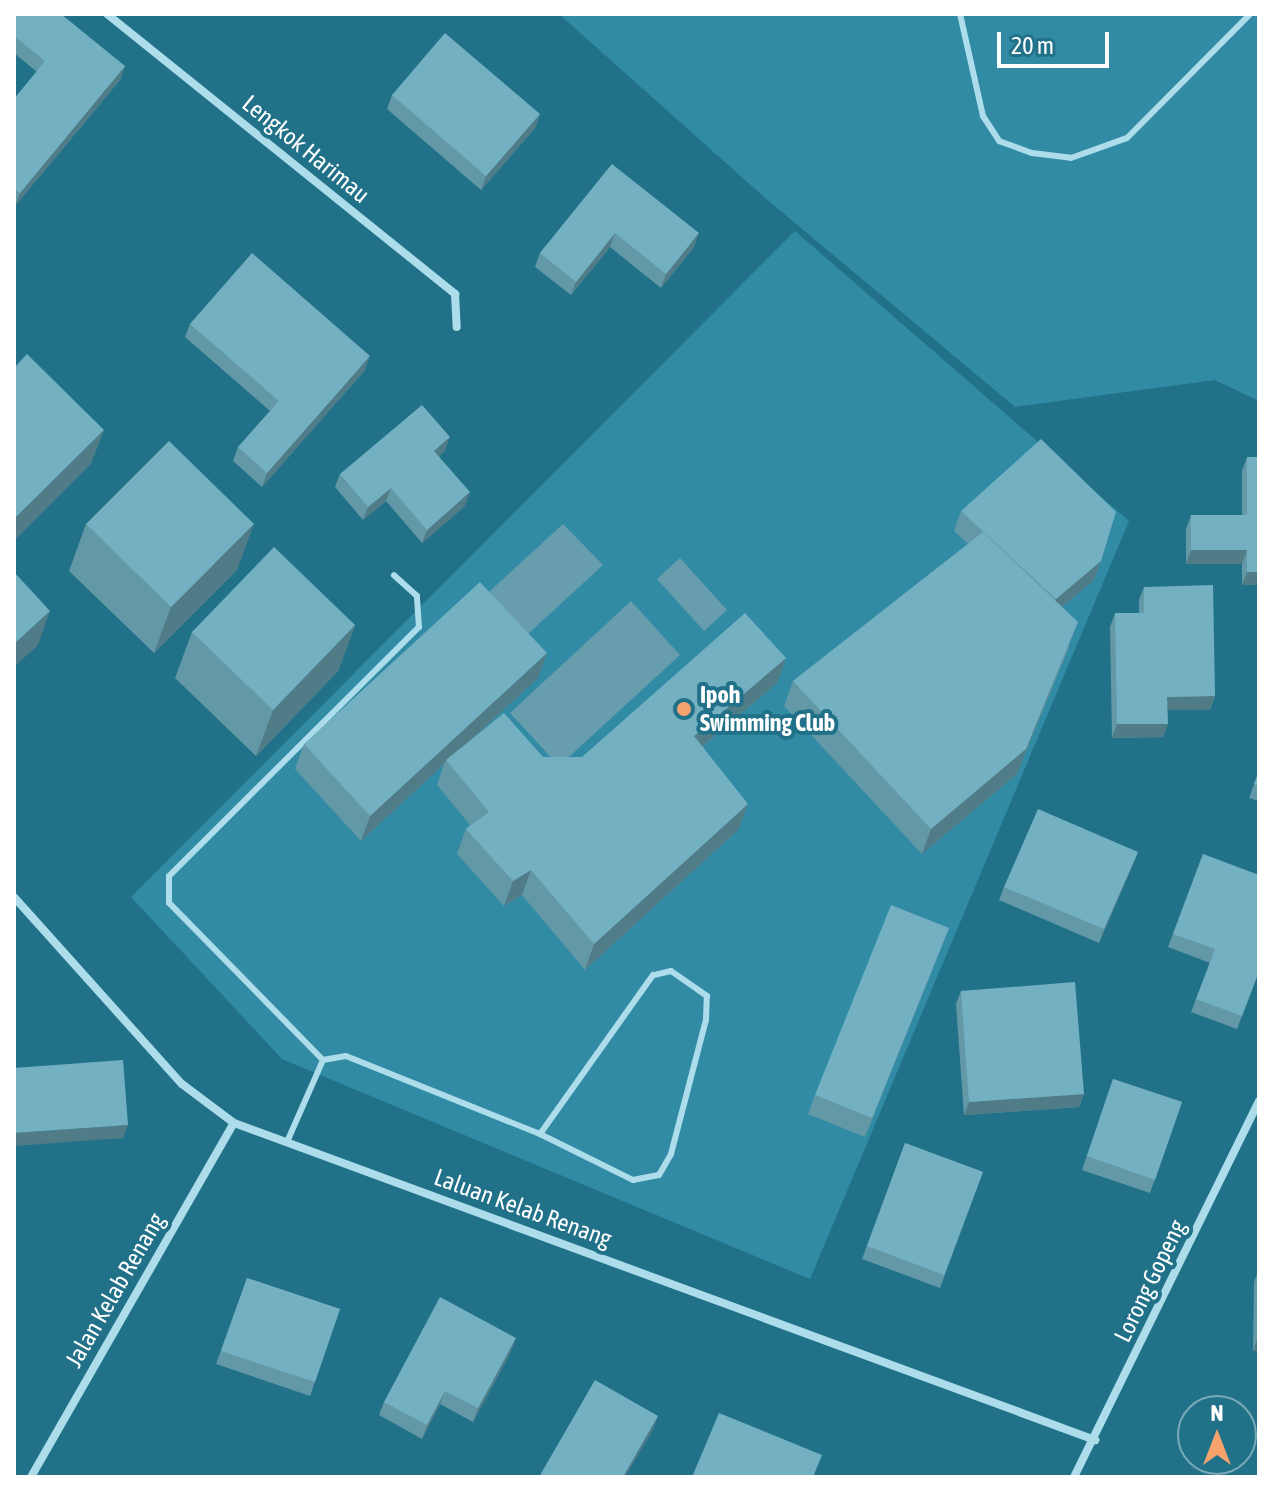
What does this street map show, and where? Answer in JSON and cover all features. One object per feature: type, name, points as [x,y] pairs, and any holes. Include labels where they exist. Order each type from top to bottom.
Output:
[{"type":"street","name":"Lengkok Harimau","points":[[107,14],[455,294],[457,327]]},
{"type":"street","name":"Laluan Kelab Renang","points":[[14,897],[182,1084],[234,1123],[1095,1440]]},
{"type":"street","name":"Lorong Gopeng","points":[[1074,1477],[1095,1440],[1259,1101]]},
{"type":"street","name":"Jalan Kelab Renang","points":[[31,1477],[234,1123]]},
{"type":"lane","points":[[960,14],[983,116],[999,141],[1032,153],[1071,158],[1127,138],[1250,14]]},
{"type":"lane","points":[[323,1060],[169,903],[169,876],[419,627],[417,596],[394,575]]},
{"type":"lane","points":[[323,1060],[346,1056],[540,1134],[633,1180],[659,1175],[675,1139],[706,1020],[707,996],[671,971],[653,975],[540,1134]]},
{"type":"lane","points":[[287,1142],[323,1060]]},
{"type":"shaded area","points":[[559,14],[1259,14],[1259,401],[1215,380],[1015,407],[764,197]]},
{"type":"shaded area","name":"Ipoh Swimming Club","points":[[795,231],[1129,521],[810,1279],[282,1059],[131,897]]},
{"type":"shaded area","points":[[563,524],[603,565],[517,644],[478,602]]},
{"type":"shaded area","points":[[680,558],[727,610],[704,631],[657,579]]},
{"type":"shaded area","points":[[631,601],[680,655],[559,766],[510,713]]},
{"type":"building","points":[[14,14],[61,14],[125,66],[20,193],[14,188],[14,99],[45,61],[14,36]]},
{"type":"building","points":[[445,33],[540,114],[486,176],[392,95]]},
{"type":"building","points":[[612,164],[699,233],[666,274],[615,233],[576,282],[540,253]]},
{"type":"building","points":[[252,253],[370,356],[267,473],[238,447],[279,401],[190,324]]},
{"type":"building","points":[[27,354],[104,430],[16,517],[14,368]]},
{"type":"building","points":[[422,405],[450,437],[434,451],[470,492],[427,530],[391,488],[368,507],[340,474]]},
{"type":"building","points":[[1041,439],[1116,512],[1101,561],[1056,599],[961,511]]},
{"type":"building","points":[[169,441],[254,524],[171,607],[86,524]]},
{"type":"building","points":[[1247,457],[1259,457],[1259,572],[1247,572],[1247,550],[1191,550],[1191,515],[1247,515]]},
{"type":"building","points":[[983,532],[1078,622],[1026,749],[931,829],[793,681]]},
{"type":"building","points":[[274,547],[355,625],[273,710],[192,632]]},
{"type":"building","points":[[14,572],[50,611],[14,644]]},
{"type":"building","points":[[480,582],[547,653],[370,816],[304,744]]},
{"type":"building","points":[[1213,585],[1215,696],[1167,697],[1168,724],[1117,724],[1115,613],[1144,613],[1144,587]]},
{"type":"building","points":[[745,613],[786,658],[694,736],[748,804],[594,944],[531,870],[513,881],[466,829],[489,812],[446,760],[504,713],[543,757],[582,757]]},
{"type":"building","points":[[1038,809],[1138,852],[1104,929],[1004,887]]},
{"type":"building","points":[[1203,854],[1259,875],[1259,971],[1242,1016],[1196,999],[1215,949],[1173,934]]},
{"type":"building","points":[[891,905],[949,928],[872,1118],[815,1095]]},
{"type":"building","points":[[1075,982],[1084,1094],[969,1102],[961,991]]},
{"type":"building","points":[[123,1060],[128,1125],[14,1133],[14,1068]]},
{"type":"building","points":[[1113,1079],[1182,1102],[1155,1180],[1087,1156]]},
{"type":"building","points":[[905,1143],[983,1172],[944,1275],[867,1246]]},
{"type":"building","points":[[247,1278],[340,1309],[315,1382],[221,1351]]},
{"type":"building","points":[[440,1297],[516,1338],[478,1408],[445,1391],[427,1425],[384,1402]]},
{"type":"building","points":[[595,1380],[658,1416],[623,1477],[539,1477]]},
{"type":"building","points":[[719,1413],[822,1455],[813,1477],[692,1477]]},
{"type":"place","name":"Ipoh Swimming Club","points":[[684,709]]}]
